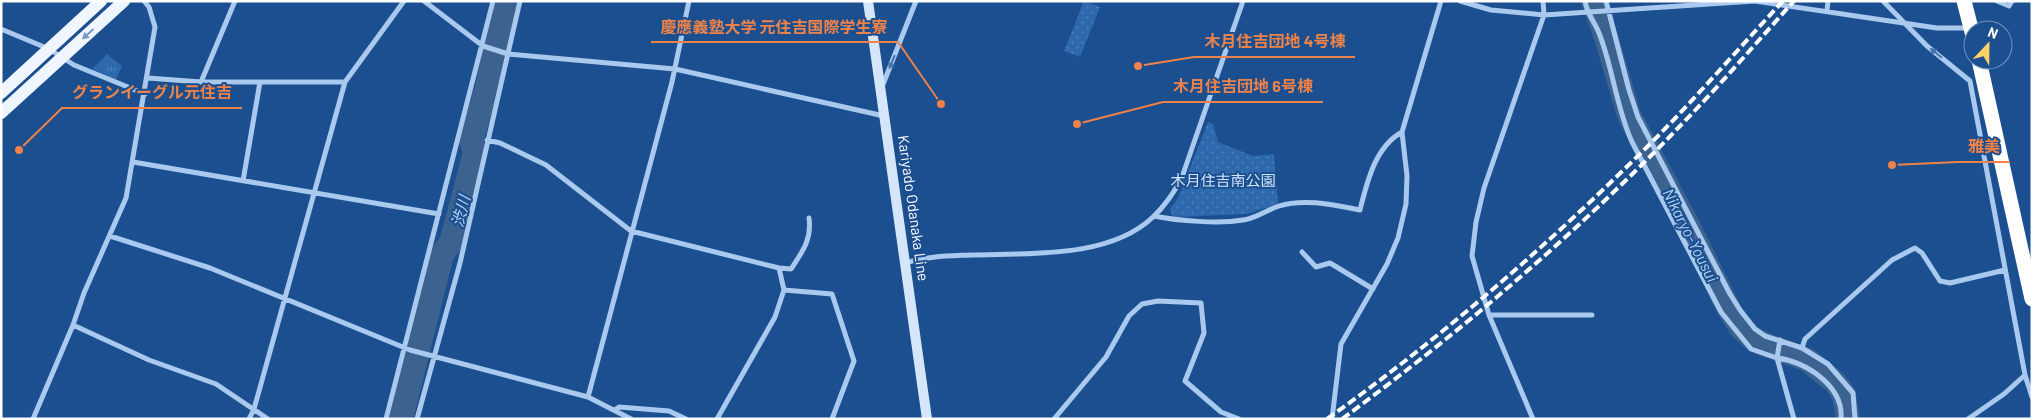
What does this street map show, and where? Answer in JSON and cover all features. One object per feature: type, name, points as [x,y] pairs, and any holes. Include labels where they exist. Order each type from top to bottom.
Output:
[{"type":"highway","points":[[1964,1],[1969,20]]},
{"type":"highway","points":[[1977,70],[1976,78],[2032,299]]},
{"type":"main road","points":[[1,93],[101,1]]},
{"type":"main road","points":[[1,113],[124,1]]},
{"type":"street","points":[[33,419],[73,325],[84,293],[126,198],[148,78],[155,27],[149,7],[144,1]]},
{"type":"street","points":[[201,82],[235,1]]},
{"type":"street","points":[[249,419],[254,409],[283,298],[315,192],[345,82],[404,1]]},
{"type":"street","points":[[424,1],[483,46],[508,54],[675,69],[886,116]]},
{"type":"street","points":[[386,419],[493,1]]},
{"type":"street","points":[[418,419],[432,355],[440,340],[460,263],[520,1]]},
{"type":"street","points":[[588,397],[675,69],[689,1]]},
{"type":"street","name":"Kariyado Odanaka Line","points":[[868,1],[886,116],[927,419]]},
{"type":"street","points":[[881,91],[916,1]]},
{"type":"street","points":[[906,263],[950,257],[1045,252],[1097,246],[1124,237],[1154,216],[1181,180],[1243,1]]},
{"type":"street","points":[[1332,419],[1341,344],[1387,264],[1398,238],[1406,204],[1407,176],[1402,132],[1441,1]]},
{"type":"street","points":[[1460,1],[1491,10],[1544,15],[1755,2],[1963,31]]},
{"type":"street","points":[[1533,419],[1489,315],[1472,256],[1475,228],[1487,179],[1544,15],[1543,1]]},
{"type":"street","points":[[1585,1],[1586,11],[1599,32],[1623,122],[1710,294],[1730,324],[1751,349],[1777,358],[1790,360],[1805,366],[1819,376],[1838,399],[1841,419]]},
{"type":"street","points":[[1606,1],[1638,117],[1680,194],[1730,294],[1755,329],[1765,336],[1802,348],[1828,364],[1853,393],[1855,419]]},
{"type":"street","points":[[1827,11],[1828,1]]},
{"type":"street","points":[[1884,1],[1927,46],[1976,78],[2005,270],[2024,374],[2032,397]]},
{"type":"street","points":[[1997,1],[2009,6],[2012,1]]},
{"type":"street","points":[[1,29],[49,49],[74,65],[145,94]]},
{"type":"street","points":[[148,78],[201,82],[345,82]]},
{"type":"street","points":[[243,180],[260,82]]},
{"type":"street","points":[[1154,216],[1174,220],[1244,220],[1281,206],[1304,203],[1329,204],[1360,210],[1378,157],[1392,138],[1402,132]]},
{"type":"street","points":[[487,140],[500,143],[546,165],[631,231],[780,268],[791,269],[802,254],[808,241],[809,218]]},
{"type":"street","points":[[133,162],[439,214]]},
{"type":"street","points":[[110,236],[210,268],[410,350],[588,397],[631,419]]},
{"type":"street","points":[[1802,348],[1805,339],[1892,260],[1915,248],[1922,252],[1940,281],[1950,283],[2005,270]]},
{"type":"street","points":[[1302,252],[1316,267],[1330,263],[1373,289]]},
{"type":"street","points":[[717,419],[775,317],[784,290],[780,268]]},
{"type":"street","points":[[784,290],[832,294],[854,361],[832,419]]},
{"type":"street","points":[[1054,419],[1106,357],[1130,316],[1142,304],[1158,301],[1201,303],[1204,333],[1185,382],[1221,412],[1239,419]]},
{"type":"street","points":[[1489,315],[1592,315]]},
{"type":"street","points":[[73,325],[149,360],[216,384],[268,419]]},
{"type":"street","points":[[1780,340],[1777,358],[1794,419]]},
{"type":"street","points":[[1968,419],[2004,394],[2024,374]]},
{"type":"street","points":[[615,410],[619,407],[669,411],[686,419]]},
{"type":"green space","points":[[1084,1],[1100,7],[1080,57],[1064,51]]},
{"type":"green space","points":[[107,54],[122,66],[116,80],[92,69]]},
{"type":"green space","name":"木月住吉南公園","points":[[1208,122],[1213,124],[1218,142],[1253,156],[1274,154],[1278,204],[1247,214],[1173,217],[1170,209],[1178,198]]},
{"type":"waterway","name":"渋川","points":[[401,419],[442,254],[451,243],[475,152],[471,141],[486,91],[505,1]]},
{"type":"waterway","name":"Nikaryo-Yousui","points":[[1593,1],[1606,37],[1629,115],[1690,229],[1730,311],[1741,328],[1752,338],[1806,359],[1836,383],[1844,395],[1848,419]]},
{"type":"railway","points":[[1327,419],[1414,354],[1539,249],[1657,137],[1783,1]]},
{"type":"railway","points":[[1342,419],[1432,351],[1561,241],[1642,164],[1696,109],[1794,1]]},
{"type":"place","name":"木月住吉団地 4号棟","points":[[1138,66]]},
{"type":"place","name":"慶應義塾大学 元住吉国際学生寮","points":[[941,104]]},
{"type":"place","name":"木月住吉団地 6号棟","points":[[1077,124]]},
{"type":"place","name":"グランイーグル元住吉","points":[[19,150]]},
{"type":"place","name":"雅美","points":[[1892,165]]}]
